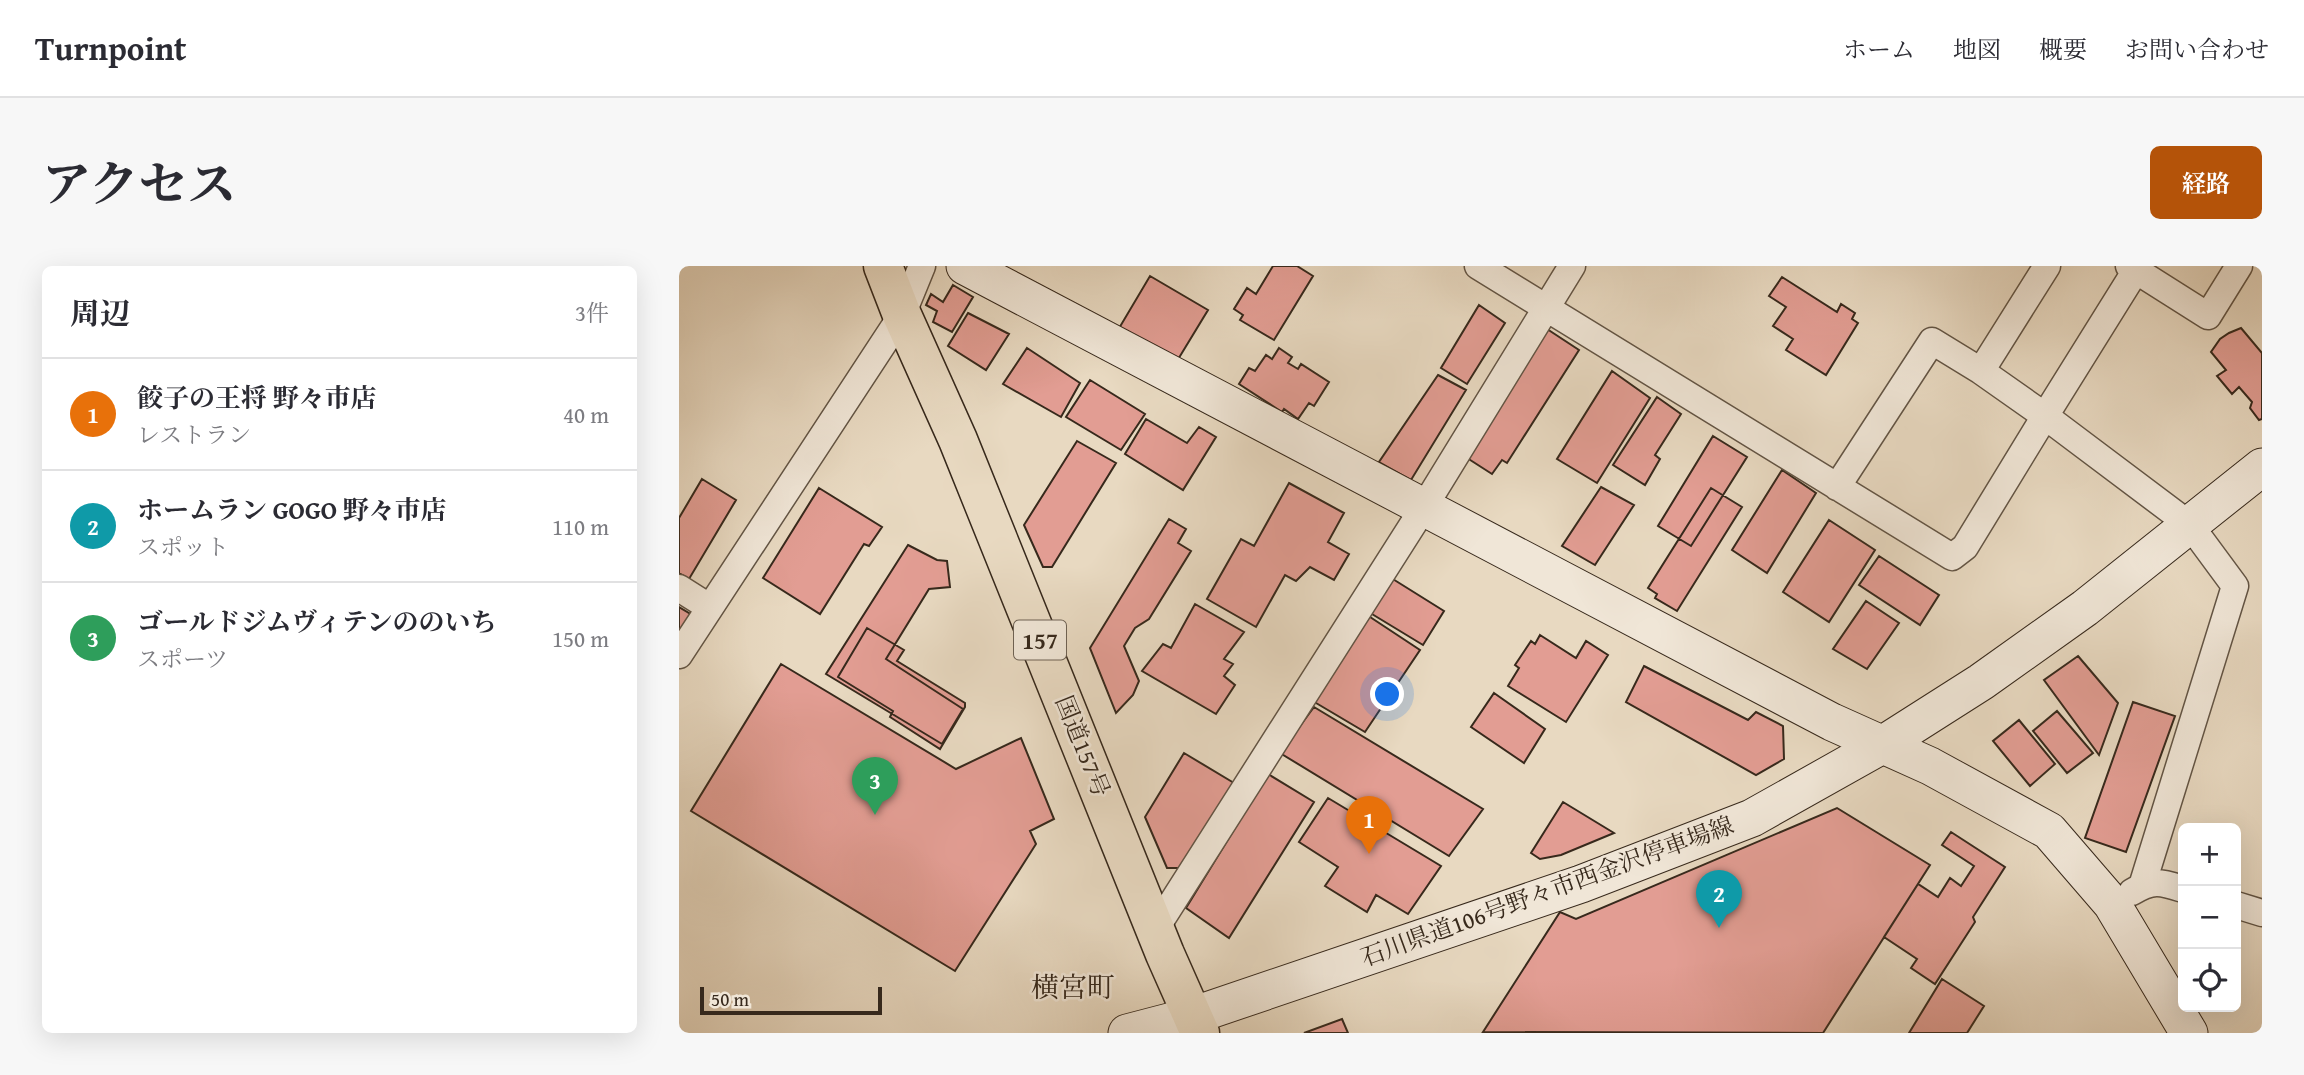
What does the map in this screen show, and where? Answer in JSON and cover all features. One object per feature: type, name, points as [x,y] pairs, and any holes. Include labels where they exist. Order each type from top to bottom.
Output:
[{"type":"highway","name":"国道157号","points":[[883,266],[958,440],[1196,1024]]},
{"type":"street","points":[[679,655],[902,315],[922,266]]},
{"type":"street","points":[[965,266],[1832,722],[1930,766],[2049,831],[2127,895],[2189,1033]]},
{"type":"street","points":[[1478,266],[1952,557],[1965,547],[2133,268],[2208,316],[2239,266]]},
{"type":"street","points":[[1156,928],[1424,506],[1572,266]]},
{"type":"street","points":[[1981,371],[2047,266]]},
{"type":"street","points":[[1837,487],[1932,341],[1981,371],[2045,416],[2190,525],[2235,586],[2127,895]]},
{"type":"street","name":"石川県道106号野々市西金沢停車場線","points":[[1127,1033],[1196,1024],[1581,884],[1752,818],[1882,745],[1981,682],[2075,615],[2262,467]]},
{"type":"street","points":[[679,588],[709,607]]},
{"type":"street","points":[[2127,895],[2158,882],[2178,888]]},
{"type":"street","points":[[2241,907],[2262,913]]},
{"type":"building","points":[[1273,266],[1297,266],[1313,276],[1274,340],[1240,320],[1243,315],[1234,309],[1247,288],[1256,294]]},
{"type":"building","points":[[1150,276],[1208,310],[1174,366],[1115,335]]},
{"type":"building","points":[[1782,277],[1837,312],[1841,304],[1855,313],[1852,319],[1858,323],[1826,375],[1786,350],[1793,339],[1773,326],[1786,307],[1769,296]]},
{"type":"building","points":[[953,285],[973,297],[952,332],[933,322],[937,311],[926,305],[931,294],[943,302]]},
{"type":"building","points":[[1479,305],[1505,323],[1467,384],[1441,368]]},
{"type":"building","points":[[968,313],[1009,334],[986,370],[948,346]]},
{"type":"building","points":[[1544,327],[1579,350],[1507,463],[1502,460],[1492,474],[1464,456]]},
{"type":"building","points":[[2241,328],[2262,353],[2262,419],[2259,420],[2250,408],[2252,402],[2239,387],[2232,394],[2217,376],[2226,370],[2211,352],[2220,339]]},
{"type":"building","points":[[1027,348],[1080,383],[1061,417],[1003,384]]},
{"type":"building","points":[[1279,348],[1292,357],[1288,363],[1298,369],[1301,364],[1329,382],[1314,406],[1309,403],[1298,419],[1284,409],[1282,412],[1239,384],[1249,368],[1255,371],[1266,355],[1272,359]]},
{"type":"building","points":[[1612,371],[1650,398],[1597,483],[1557,459]]},
{"type":"building","points":[[1438,375],[1466,390],[1411,480],[1379,462]]},
{"type":"building","points":[[1090,380],[1145,414],[1121,450],[1066,417]]},
{"type":"building","points":[[1657,397],[1681,414],[1655,455],[1660,459],[1645,485],[1613,465]]},
{"type":"building","points":[[1146,419],[1187,443],[1199,427],[1216,437],[1183,490],[1125,454]]},
{"type":"building","points":[[1713,436],[1747,457],[1691,546],[1658,526]]},
{"type":"building","points":[[1077,441],[1116,463],[1052,567],[1043,567],[1024,525]]},
{"type":"building","points":[[1782,470],[1816,493],[1767,573],[1732,550]]},
{"type":"building","points":[[702,479],[736,500],[689,579],[679,573],[679,518]]},
{"type":"building","points":[[1289,483],[1344,513],[1328,542],[1349,554],[1334,580],[1310,567],[1296,581],[1285,575],[1256,627],[1207,599],[1241,539],[1254,546]]},
{"type":"building","points":[[1601,487],[1634,505],[1595,565],[1562,546]]},
{"type":"building","points":[[819,488],[882,527],[869,546],[864,544],[820,614],[763,578]]},
{"type":"building","points":[[1711,488],[1742,507],[1677,611],[1655,598],[1657,594],[1648,588]]},
{"type":"building","points":[[1169,519],[1186,529],[1178,543],[1191,551],[1149,619],[1135,628],[1124,646],[1139,681],[1133,695],[1116,713],[1090,648]]},
{"type":"building","points":[[1829,520],[1875,550],[1829,622],[1783,592]]},
{"type":"building","points":[[908,545],[937,560],[947,561],[950,587],[929,589],[886,659],[963,709],[942,744],[826,674]]},
{"type":"building","points":[[1879,556],[1939,595],[1920,625],[1859,585]]},
{"type":"building","points":[[1388,576],[1444,611],[1423,645],[1367,611]]},
{"type":"building","points":[[1866,601],[1899,623],[1867,669],[1833,649]]},
{"type":"building","points":[[1195,604],[1244,632],[1224,659],[1233,664],[1224,676],[1235,685],[1216,714],[1142,671],[1163,644],[1171,648]]},
{"type":"building","points":[[679,607],[704,622],[679,664]]},
{"type":"building","points":[[1364,613],[1420,650],[1365,732],[1311,700]]},
{"type":"building","points":[[867,628],[904,650],[897,661],[965,703],[940,749],[890,717],[893,711],[838,677]]},
{"type":"building","points":[[1540,635],[1576,658],[1586,641],[1608,655],[1566,722],[1508,686],[1519,668],[1515,665],[1531,641],[1535,644]]},
{"type":"building","points":[[2078,656],[2118,703],[2099,755],[2044,680]]},
{"type":"building","points":[[781,664],[956,769],[1021,738],[1054,819],[1030,831],[1036,844],[955,971],[691,811]]},
{"type":"building","points":[[1644,666],[1748,720],[1756,712],[1783,726],[1784,759],[1756,775],[1626,702]]},
{"type":"building","points":[[1494,693],[1545,729],[1524,763],[1471,727]]},
{"type":"building","points":[[2133,702],[2175,716],[2126,852],[2085,838]]},
{"type":"building","points":[[1314,707],[1483,809],[1449,856],[1280,753]]},
{"type":"building","points":[[2057,711],[2093,753],[2067,773],[2033,731]]},
{"type":"building","points":[[2019,720],[2055,764],[2030,786],[1993,741]]},
{"type":"building","points":[[1184,753],[1234,783],[1181,868],[1167,868],[1145,817]]},
{"type":"building","points":[[1268,774],[1314,802],[1229,938],[1186,908]]},
{"type":"building","points":[[1328,798],[1441,866],[1408,914],[1376,895],[1367,912],[1325,886],[1338,867],[1299,842]]},
{"type":"building","points":[[1563,802],[1614,833],[1561,855],[1540,859],[1531,853]]},
{"type":"building","points":[[1837,808],[1930,865],[1823,1033],[1483,1032],[1560,912],[1576,919]]},
{"type":"building","points":[[1951,832],[2005,867],[1973,917],[1975,922],[1935,984],[1911,968],[1917,959],[1884,937],[1918,884],[1938,897],[1950,878],[1961,886],[1974,866],[1942,845]]},
{"type":"building","points":[[1942,979],[1984,1006],[1967,1033],[1909,1033]]},
{"type":"building","points":[[1342,1019],[1348,1033],[1304,1033]]},
{"type":"place","name":"ゴールドジムヴィテンののいち","points":[[875,815]]},
{"type":"place","name":"餃子の王将 野々市店","points":[[1369,854]]},
{"type":"place","name":"ホームラン GOGO 野々市店","points":[[1719,928]]},
{"type":"district","name":"横宮町","points":[[1073,986]]}]
